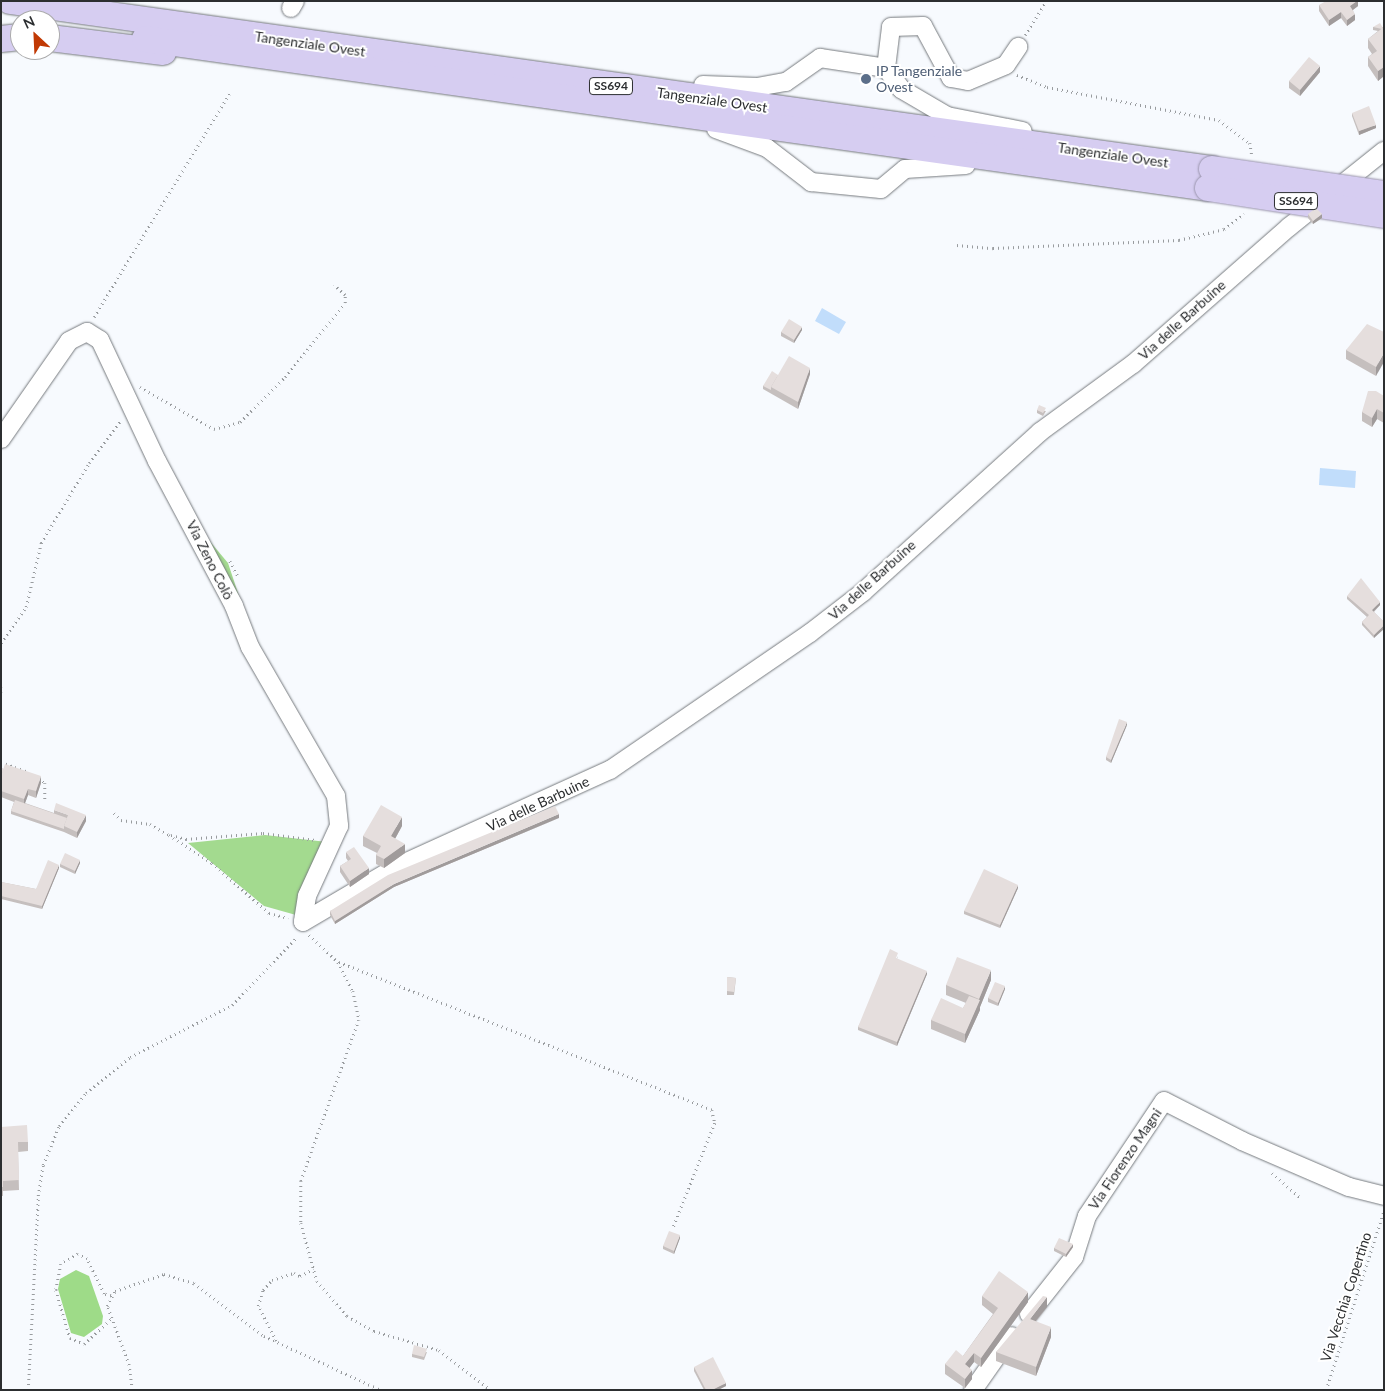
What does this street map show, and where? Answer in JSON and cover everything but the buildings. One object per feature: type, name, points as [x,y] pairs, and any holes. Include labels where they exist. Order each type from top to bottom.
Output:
[{"type":"highway","name":"Tangenziale Ovest","points":[[10,1],[299,42],[610,96]]},
{"type":"highway","points":[[103,1],[276,30],[299,42]]},
{"type":"highway","name":"Tangenziale Ovest","points":[[60,26],[277,58],[610,96],[1046,154],[1210,178],[1384,194]]},
{"type":"highway","points":[[60,39],[254,64],[277,58]]},
{"type":"highway","name":"Tangenziale Ovest","points":[[1210,178],[1384,214]]},
{"type":"street","points":[[610,96],[655,120],[727,130],[767,148],[811,182],[881,189],[905,169],[930,164],[1020,171],[1046,154],[1022,130],[948,116],[919,102],[901,89],[886,68],[891,27],[923,26],[951,78],[968,81],[1006,65],[1018,47]]},
{"type":"street","points":[[610,96],[655,79],[757,87],[786,82],[820,58],[886,68]]},
{"type":"street","name":"Via delle Barbuine","points":[[303,922],[398,866],[610,770],[810,633],[863,592],[1040,432],[1133,364],[1289,227],[1384,151]]},
{"type":"street","points":[[1,439],[23,414],[66,346],[87,332]]},
{"type":"street","name":"Via Zeno Colò","points":[[87,332],[100,340],[121,378],[254,654],[332,785],[340,819],[334,839],[307,896],[303,922]]},
{"type":"street","name":"Via Fiorenzo Magni","points":[[973,1390],[1074,1257],[1087,1216],[1164,1101],[1242,1142],[1349,1187],[1384,1196]]},
{"type":"path","points":[[1018,47],[1046,1]]},
{"type":"path","points":[[87,332],[104,295],[231,91]]},
{"type":"path","points":[[121,378],[200,423],[225,429],[250,413],[333,320],[346,298],[334,285]]},
{"type":"path","points":[[1,643],[26,607],[38,552],[56,516],[133,406]]},
{"type":"path","points":[[1,688],[1,696]]},
{"type":"path","points":[[1,762],[42,779],[45,800]]},
{"type":"path","points":[[114,813],[121,820],[150,824],[169,835],[212,863],[269,913],[303,922]]},
{"type":"path","points":[[169,835],[186,839],[263,833],[334,839]]},
{"type":"path","points":[[303,922],[312,942],[338,962],[712,1110],[715,1123],[673,1228]]},
{"type":"path","points":[[28,1390],[38,1196],[43,1165],[59,1126],[86,1093],[130,1058],[232,1005],[295,940],[303,922]]},
{"type":"path","points":[[338,962],[353,991],[359,1020],[301,1181],[301,1223],[313,1268],[329,1300],[347,1316],[374,1330],[439,1350],[491,1390]]},
{"type":"path","points":[[1269,1168],[1300,1197]]},
{"type":"path","name":"Via Vecchia Copertino","points":[[1326,1390],[1384,1211]]},
{"type":"path","points":[[111,1319],[84,1344],[70,1338],[56,1290],[61,1264],[78,1254],[87,1259],[104,1294],[111,1296],[164,1274],[177,1277],[206,1290],[277,1342],[382,1390]]},
{"type":"path","points":[[277,1342],[258,1306],[263,1290],[272,1280],[294,1273],[300,1276],[313,1268]]},
{"type":"path","points":[[111,1296],[107,1306],[129,1365],[132,1390]]},
{"type":"green space","points":[[197,526],[228,563],[241,602]]},
{"type":"green space","points":[[265,835],[327,842],[296,915],[264,906],[188,843]]},
{"type":"green space","points":[[76,1270],[89,1276],[103,1316],[102,1324],[84,1337],[71,1333],[58,1289],[60,1279]]},
{"type":"water","points":[[822,308],[846,322],[839,334],[815,321]]},
{"type":"water","points":[[1320,468],[1356,471],[1355,488],[1319,485]]},
{"type":"place","name":"IP Tangenziale Ovest","points":[[866,79]]}]
